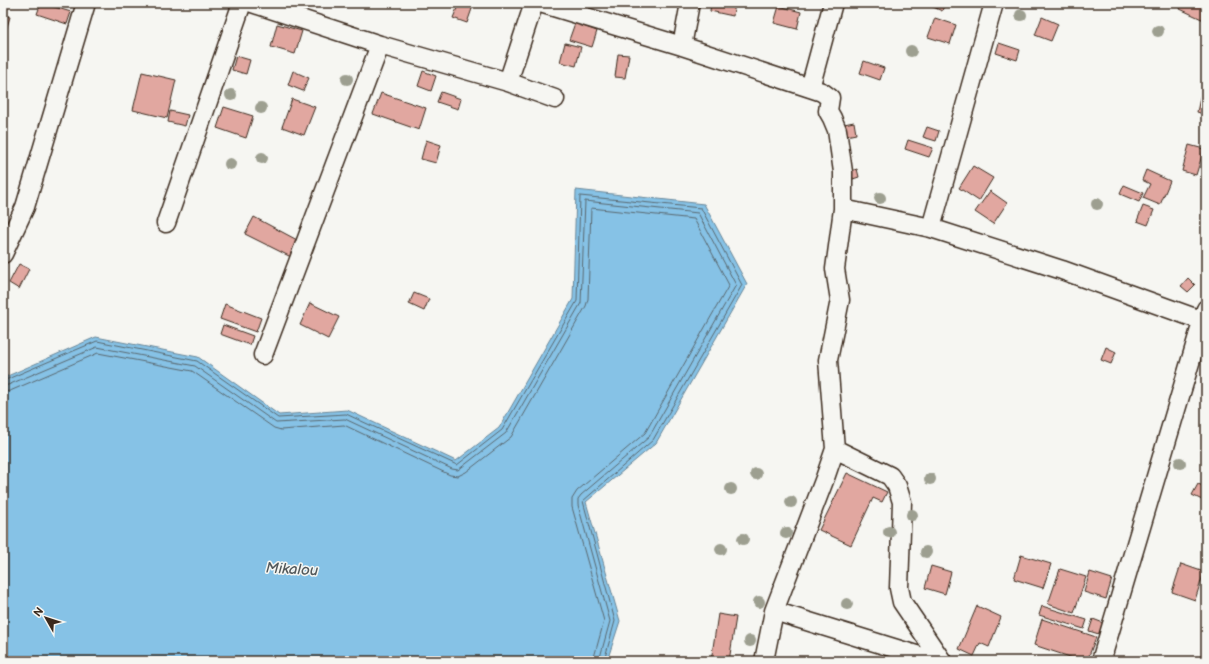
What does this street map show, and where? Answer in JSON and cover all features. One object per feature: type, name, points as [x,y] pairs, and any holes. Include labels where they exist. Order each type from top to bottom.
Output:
[{"type":"street","points":[[3,254],[25,207],[86,3]]},
{"type":"street","points":[[166,223],[242,3]]},
{"type":"street","points":[[252,3],[380,45],[508,82],[556,99]]},
{"type":"street","points":[[508,82],[534,3]]},
{"type":"street","points":[[540,3],[682,46],[822,92],[830,98],[828,111],[837,130],[843,172],[843,209],[836,265],[840,300],[828,360],[835,448],[774,612],[764,661]]},
{"type":"street","points":[[682,46],[690,3]]},
{"type":"street","points":[[810,88],[833,3]]},
{"type":"street","points":[[931,228],[994,3]]},
{"type":"street","points":[[263,356],[380,45]]},
{"type":"street","points":[[843,209],[931,228],[1205,317],[1101,661]]},
{"type":"street","points":[[835,448],[890,476],[897,486],[902,502],[899,588],[902,602],[942,661]]},
{"type":"street","points":[[774,612],[936,661]]},
{"type":"water","name":"Mikalou","points":[[576,190],[704,204],[747,284],[656,443],[586,502],[620,621],[607,661],[3,661],[3,378],[96,337],[198,357],[279,415],[347,410],[456,461],[499,428],[573,299]]},
{"type":"building","points":[[41,3],[71,12],[67,24],[37,14]]},
{"type":"building","points":[[459,3],[474,3],[467,23],[453,18]]},
{"type":"building","points":[[711,3],[735,3],[733,16],[710,11]]},
{"type":"building","points":[[932,3],[945,3],[942,11],[931,6]]},
{"type":"building","points":[[1182,3],[1202,3],[1206,5],[1206,21],[1180,9]]},
{"type":"building","points":[[779,6],[801,12],[797,29],[774,23]]},
{"type":"building","points":[[3,15],[10,17],[3,40]]},
{"type":"building","points":[[1042,17],[1058,24],[1051,41],[1035,35]]},
{"type":"building","points":[[935,18],[956,25],[950,44],[928,37]]},
{"type":"building","points":[[575,23],[597,31],[592,47],[569,40]]},
{"type":"building","points":[[277,24],[302,31],[295,54],[271,47]]},
{"type":"building","points":[[565,43],[581,47],[576,66],[560,62]]},
{"type":"building","points":[[999,43],[1020,50],[1017,60],[996,53]]},
{"type":"building","points":[[618,54],[629,55],[625,78],[615,77]]},
{"type":"building","points":[[236,56],[250,60],[246,74],[232,70]]},
{"type":"building","points":[[864,61],[884,68],[880,80],[860,73]]},
{"type":"building","points":[[293,71],[309,78],[303,91],[288,85]]},
{"type":"building","points":[[423,71],[436,76],[431,91],[418,86]]},
{"type":"building","points":[[142,72],[176,80],[167,118],[133,110]]},
{"type":"building","points":[[1203,84],[1206,85],[1206,115],[1197,112]]},
{"type":"building","points":[[441,92],[461,99],[458,109],[437,102]]},
{"type":"building","points":[[381,93],[426,108],[419,130],[373,114]]},
{"type":"building","points":[[292,99],[315,107],[304,135],[282,127]]},
{"type":"building","points":[[224,107],[253,116],[246,138],[217,128]]},
{"type":"building","points":[[170,111],[188,115],[185,126],[168,122]]},
{"type":"building","points":[[854,122],[856,134],[846,136],[844,124]]},
{"type":"building","points":[[927,127],[939,131],[936,141],[923,137]]},
{"type":"building","points":[[426,140],[441,145],[436,163],[421,159]]},
{"type":"building","points":[[908,140],[933,148],[929,157],[905,149]]},
{"type":"building","points":[[1189,145],[1204,149],[1196,175],[1182,171]]},
{"type":"building","points":[[973,166],[993,178],[979,201],[959,188]]},
{"type":"building","points":[[857,169],[859,177],[853,179],[851,171]]},
{"type":"building","points":[[1146,170],[1170,181],[1160,205],[1143,198],[1150,184],[1142,180]]},
{"type":"building","points":[[1124,185],[1143,193],[1139,202],[1120,194]]},
{"type":"building","points":[[990,191],[1007,203],[993,224],[975,212]]},
{"type":"building","points":[[1143,206],[1154,210],[1148,225],[1137,221]]},
{"type":"building","points":[[254,217],[299,241],[291,257],[245,234]]},
{"type":"building","points":[[19,264],[29,269],[19,289],[9,283]]},
{"type":"building","points":[[1188,278],[1195,285],[1188,292],[1181,286]]},
{"type":"building","points":[[414,293],[429,299],[424,311],[409,304]]},
{"type":"building","points":[[310,303],[339,317],[328,339],[300,325]]},
{"type":"building","points":[[225,304],[261,318],[256,332],[220,319]]},
{"type":"building","points":[[223,325],[253,336],[250,345],[220,334]]},
{"type":"building","points":[[1106,347],[1116,352],[1111,364],[1101,360]]},
{"type":"building","points":[[847,473],[887,492],[882,502],[873,498],[851,545],[819,530]]},
{"type":"building","points":[[1198,484],[1206,487],[1206,502],[1192,495]]},
{"type":"building","points":[[1021,555],[1051,564],[1043,588],[1014,579]]},
{"type":"building","points":[[1181,564],[1204,572],[1195,600],[1172,592]]},
{"type":"building","points":[[931,566],[951,572],[945,594],[925,588]]},
{"type":"building","points":[[1060,569],[1086,577],[1074,613],[1048,604]]},
{"type":"building","points":[[1090,572],[1112,579],[1106,599],[1084,592]]},
{"type":"building","points":[[977,606],[1001,617],[989,647],[980,643],[974,656],[959,649]]},
{"type":"building","points":[[1042,606],[1087,620],[1084,629],[1039,615]]},
{"type":"building","points":[[718,614],[736,617],[729,661],[711,661]]},
{"type":"building","points":[[1042,619],[1096,637],[1087,661],[1082,661],[1034,645]]},
{"type":"building","points":[[1093,619],[1106,624],[1102,635],[1089,631]]}]
